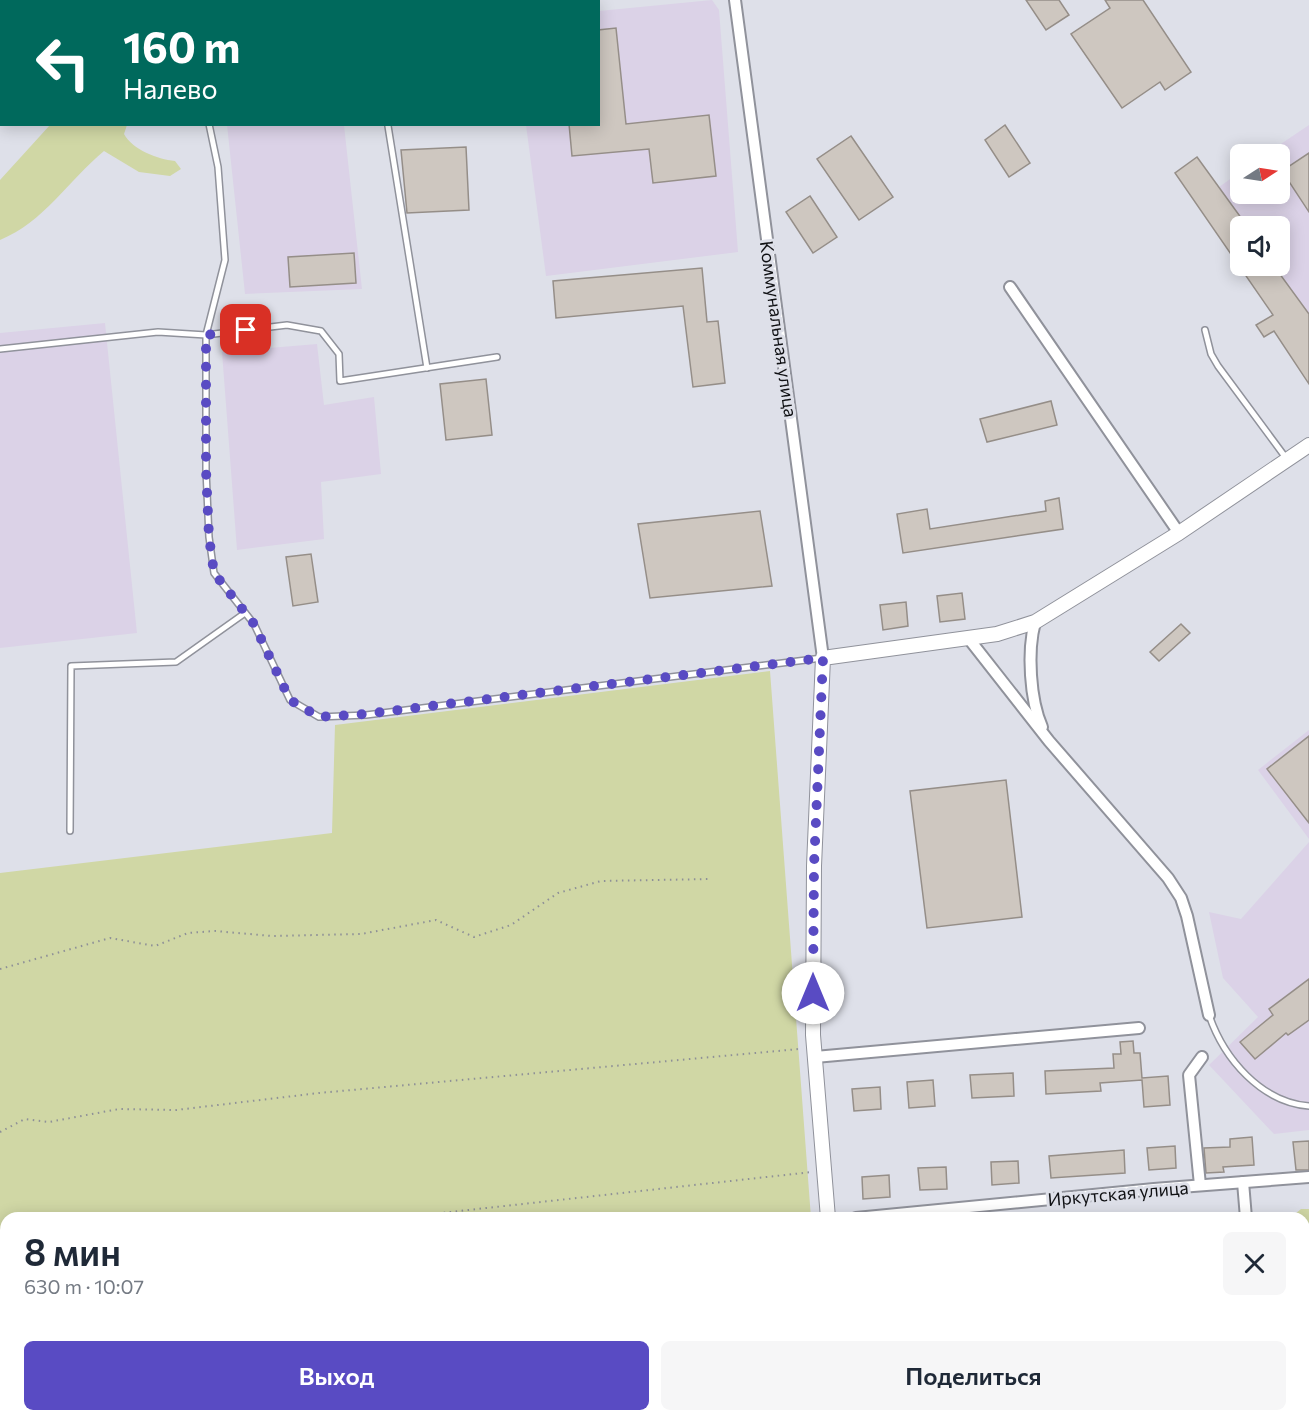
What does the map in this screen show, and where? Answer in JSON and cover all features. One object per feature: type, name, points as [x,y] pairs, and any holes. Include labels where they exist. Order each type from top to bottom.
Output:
[{"type":"street","name":"Коммунальная улица","points":[[735,0],[823,658]]},
{"type":"street","points":[[1010,286],[1179,533]]},
{"type":"street","points":[[827,1212],[814,1052],[814,866],[823,658],[969,639],[997,634],[1035,622],[1179,533],[1309,445]]},
{"type":"street","points":[[1035,622],[1030,642],[1030,655],[1037,712],[1049,741]]},
{"type":"street","points":[[969,639],[1049,741],[1168,878],[1181,898],[1209,1015]]},
{"type":"street","points":[[814,1052],[1139,1028]]},
{"type":"street","points":[[1200,1185],[1189,1075],[1202,1057]]},
{"type":"street","name":"Иркутская улица","points":[[919,1212],[1309,1177]]},
{"type":"street","points":[[1243,1182],[1246,1212]]},
{"type":"lane","points":[[209,126],[218,167],[225,260],[206,335],[206,470],[209,537],[214,573],[254,624],[290,700],[319,717],[378,713],[823,658]]},
{"type":"lane","points":[[388,126],[427,368]]},
{"type":"lane","points":[[0,349],[158,332],[206,335],[287,325],[321,331],[339,354],[340,381],[497,357]]},
{"type":"lane","points":[[1204,330],[1218,366],[1287,460]]},
{"type":"lane","points":[[70,831],[71,666],[176,662],[245,614]]},
{"type":"lane","points":[[1209,1015],[1225,1050],[1263,1090],[1279,1100],[1309,1106]]},
{"type":"path","points":[[0,969],[110,938],[155,946],[188,933],[215,931],[272,936],[361,934],[436,920],[474,937],[511,925],[558,893],[601,881],[711,879]]},
{"type":"path","points":[[0,1132],[25,1119],[49,1122],[119,1109],[176,1110],[331,1092],[814,1052]]},
{"type":"path","points":[[451,1212],[824,1171]]},
{"type":"shaded area","points":[[712,0],[719,10],[738,252],[546,276],[526,126],[600,126],[600,11]]},
{"type":"shaded area","points":[[1309,125],[1309,314],[1282,276],[1290,276],[1290,216],[1240,216],[1231,204],[1290,204],[1290,144],[1281,144]]},
{"type":"shaded area","points":[[227,126],[344,126],[362,289],[245,294]]},
{"type":"shaded area","points":[[1230,179],[1230,202],[1219,187]]},
{"type":"shaded area","points":[[105,323],[137,633],[0,648],[0,333]]},
{"type":"shaded area","points":[[317,344],[324,405],[374,397],[381,474],[321,482],[324,539],[237,550],[222,352]]},
{"type":"shaded area","points":[[1309,730],[1309,839],[1258,770]]},
{"type":"shaded area","points":[[1309,842],[1309,1130],[1274,1134],[1209,1065],[1258,1017],[1223,978],[1209,912],[1241,919]]},
{"type":"green space","points":[[49,126],[127,126],[124,134],[133,145],[153,156],[175,161],[181,169],[170,176],[139,172],[104,151],[43,212],[30,223],[0,240],[0,180]]},
{"type":"green space","points":[[770,671],[811,1212],[0,1212],[0,873],[332,833],[335,725]]},
{"type":"green space","points":[[1301,1209],[1309,1209],[1309,1212],[1297,1212]]},
{"type":"building","points":[[1026,0],[1059,0],[1069,15],[1046,30]]},
{"type":"building","points":[[1105,0],[1143,0],[1191,72],[1165,90],[1160,82],[1122,108],[1071,34],[1110,8]]},
{"type":"building","points":[[616,28],[626,124],[709,115],[716,176],[653,183],[649,149],[572,156],[569,126],[600,126],[600,30]]},
{"type":"building","points":[[1005,125],[1030,163],[1009,177],[985,140]]},
{"type":"building","points":[[851,136],[893,197],[859,220],[817,159]]},
{"type":"building","points":[[466,147],[469,210],[407,213],[401,150]]},
{"type":"building","points":[[1309,153],[1309,212],[1290,183],[1290,166]]},
{"type":"building","points":[[1197,157],[1240,216],[1230,216],[1230,253],[1175,173]]},
{"type":"building","points":[[810,196],[837,237],[813,253],[786,212]]},
{"type":"building","points":[[354,253],[356,283],[290,287],[288,257]]},
{"type":"building","points":[[702,268],[707,322],[718,321],[725,383],[693,387],[683,306],[556,318],[553,281]]},
{"type":"building","points":[[1246,276],[1281,276],[1309,314],[1309,384],[1274,331],[1264,337],[1256,325],[1273,315]]},
{"type":"building","points":[[486,379],[492,435],[446,440],[440,384]]},
{"type":"building","points":[[1051,401],[1057,425],[987,442],[980,419]]},
{"type":"building","points":[[1059,498],[1063,529],[903,553],[897,514],[927,509],[930,529],[1046,511],[1045,501]]},
{"type":"building","points":[[760,511],[772,586],[650,598],[638,524]]},
{"type":"building","points":[[311,554],[318,602],[293,606],[286,557]]},
{"type":"building","points":[[962,593],[965,619],[940,622],[937,596]]},
{"type":"building","points":[[906,602],[908,626],[883,630],[880,605]]},
{"type":"building","points":[[1181,624],[1190,633],[1159,661],[1150,652]]},
{"type":"building","points":[[1309,736],[1309,823],[1267,769]]},
{"type":"building","points":[[1006,780],[1022,917],[927,928],[910,791]]},
{"type":"building","points":[[1309,979],[1309,1020],[1288,1035],[1286,1033],[1255,1059],[1240,1042],[1273,1015],[1269,1009]]},
{"type":"building","points":[[1133,1041],[1134,1053],[1140,1053],[1142,1078],[1168,1076],[1170,1105],[1144,1107],[1142,1080],[1100,1083],[1101,1091],[1046,1094],[1045,1071],[1114,1068],[1113,1054],[1121,1054],[1120,1042]]},
{"type":"building","points":[[1013,1073],[1014,1096],[972,1098],[970,1075]]},
{"type":"building","points":[[933,1080],[935,1106],[909,1108],[907,1082]]},
{"type":"building","points":[[880,1087],[881,1109],[854,1111],[852,1089]]},
{"type":"building","points":[[1252,1137],[1254,1165],[1223,1167],[1224,1172],[1206,1173],[1204,1148],[1230,1147],[1230,1139]]},
{"type":"building","points":[[1309,1141],[1309,1170],[1296,1170],[1293,1142]]},
{"type":"building","points":[[1175,1146],[1176,1168],[1149,1170],[1147,1148]]},
{"type":"building","points":[[1124,1150],[1125,1173],[1051,1178],[1049,1156]]},
{"type":"building","points":[[1018,1161],[1019,1183],[992,1185],[991,1162]]},
{"type":"building","points":[[946,1167],[947,1189],[920,1190],[918,1168]]},
{"type":"building","points":[[889,1175],[890,1197],[863,1199],[862,1177]]},
{"type":"route","points":[[246,330],[206,335],[206,470],[209,537],[214,573],[254,624],[290,700],[319,717],[366,714],[823,658],[814,866],[813,993]]}]
